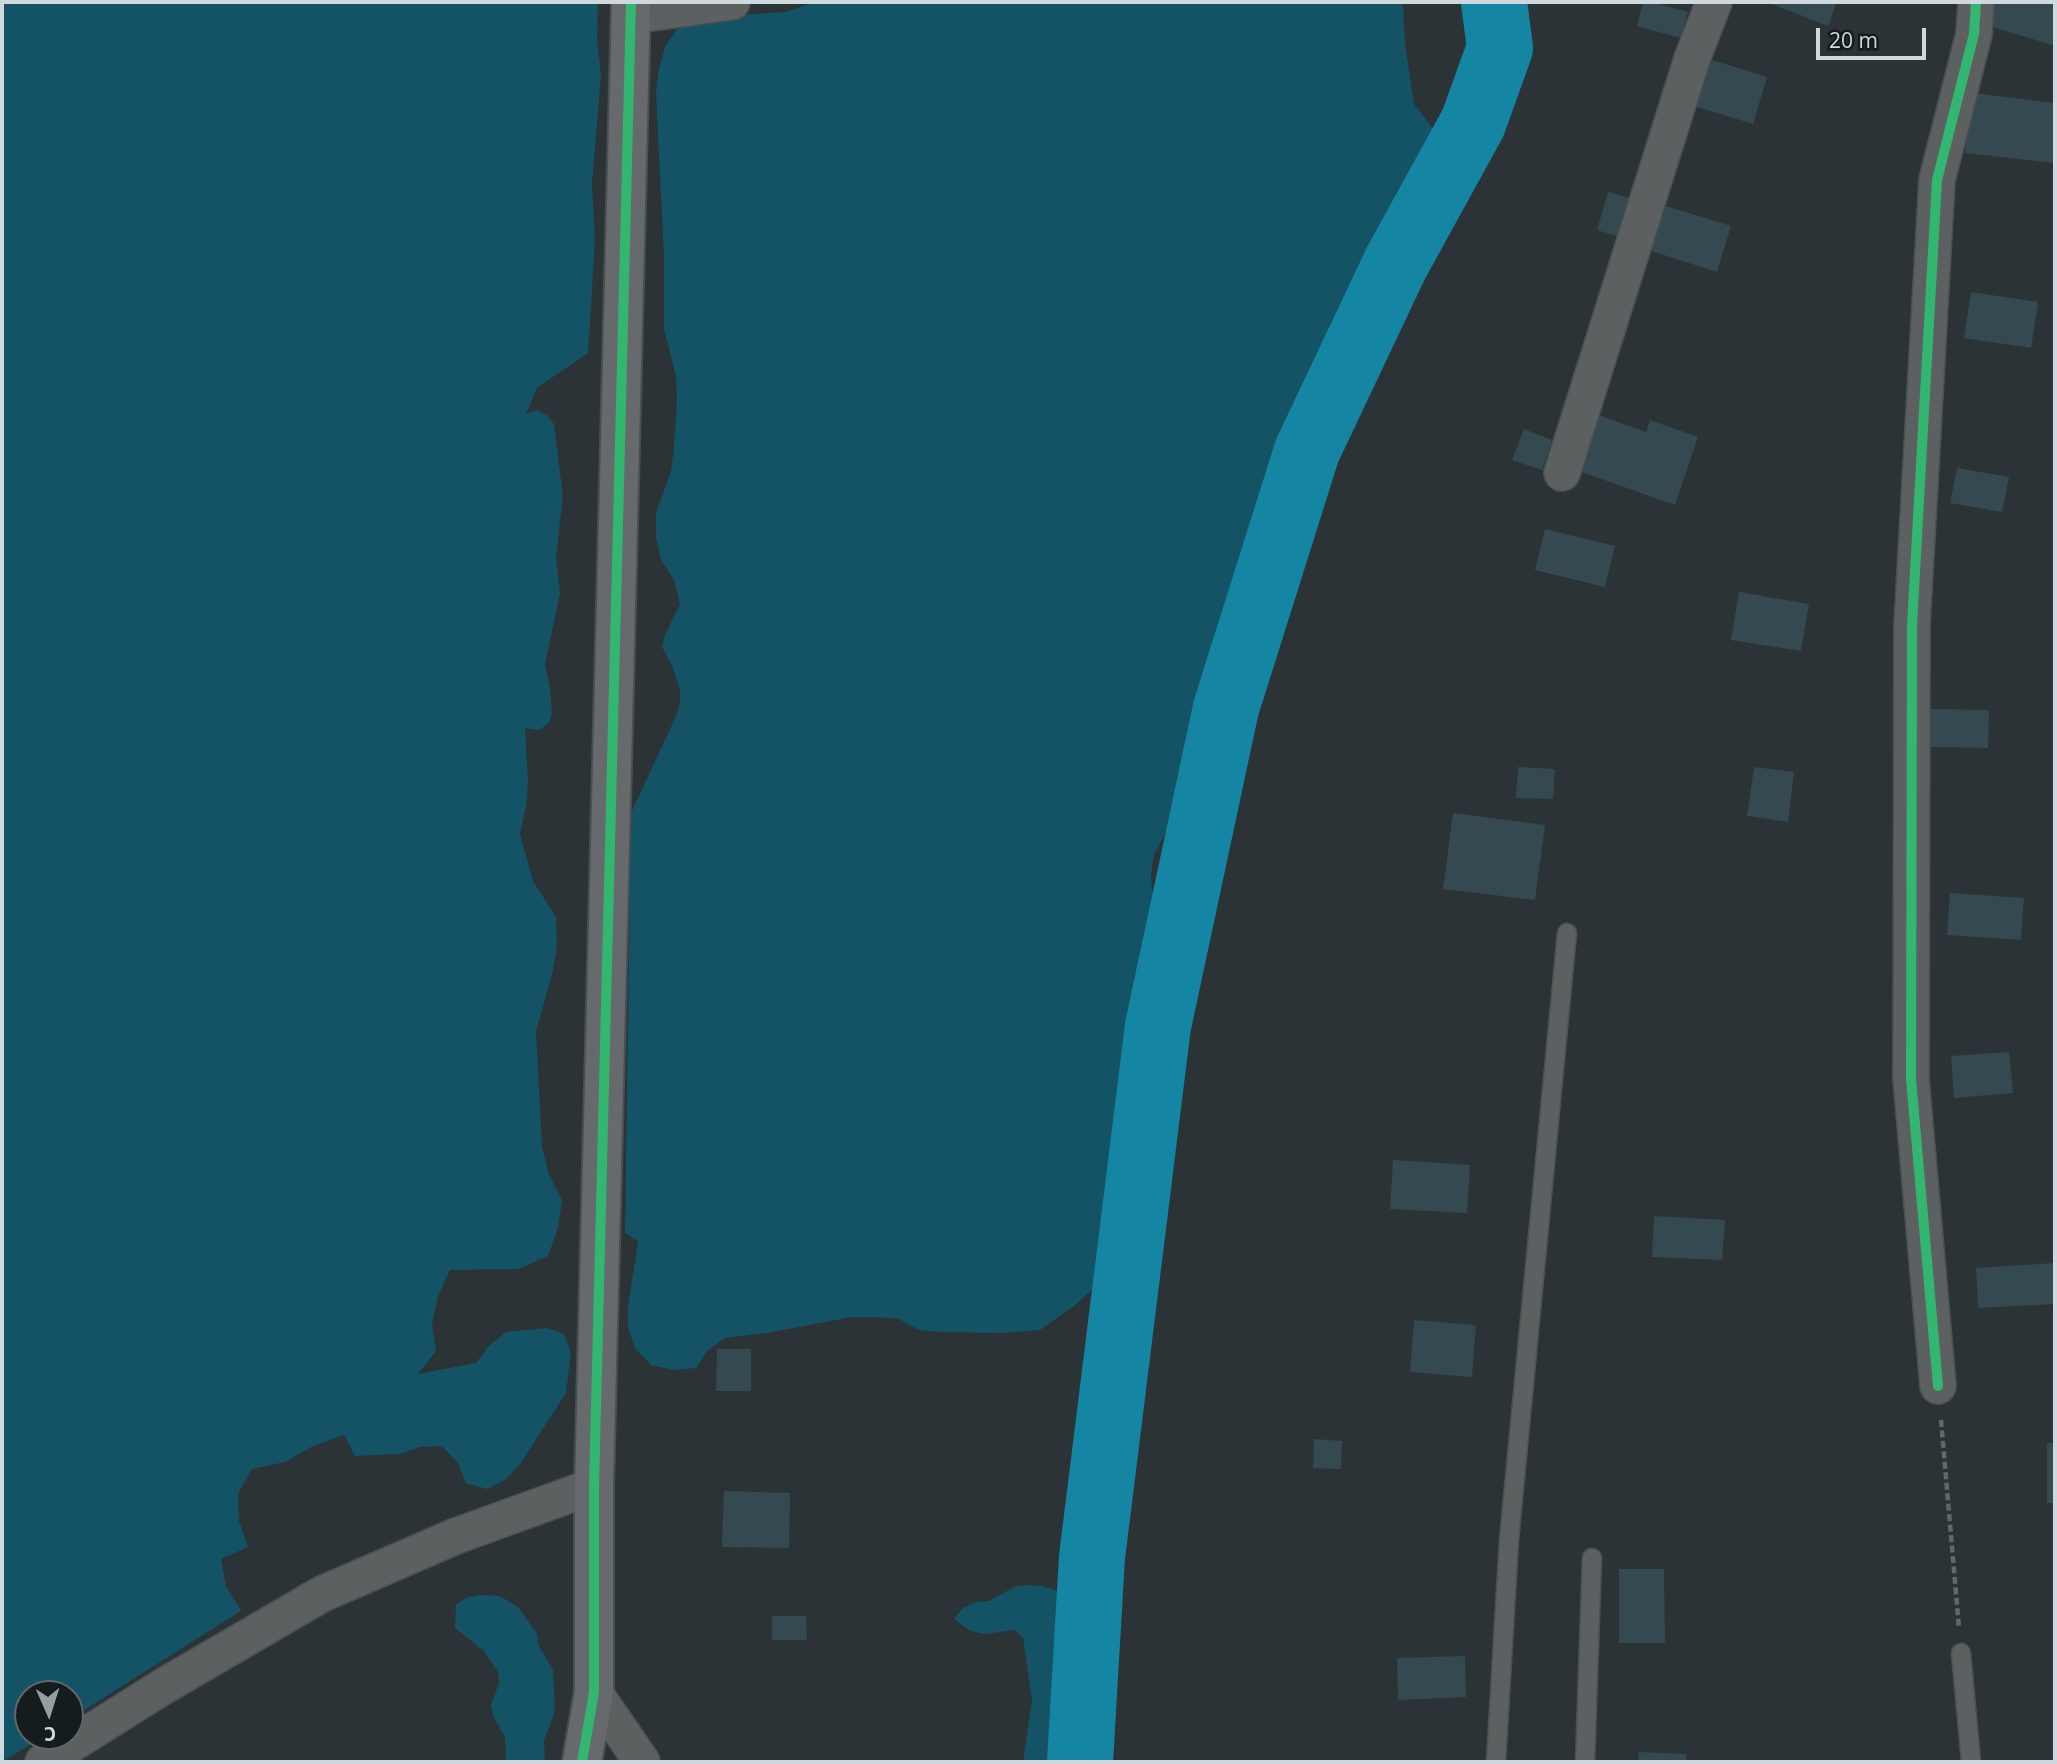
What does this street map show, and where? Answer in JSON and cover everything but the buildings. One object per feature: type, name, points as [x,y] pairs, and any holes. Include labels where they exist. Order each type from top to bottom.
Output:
[{"type":"street","points":[[582,1762],[594,1692],[594,1486],[631,9],[733,2]]},
{"type":"street","points":[[1562,473],[1692,59],[1714,2]]},
{"type":"street","points":[[1938,1386],[1911,1079],[1912,625],[1937,180],[1974,34],[1976,2]]},
{"type":"street","points":[[43,1762],[164,1686],[322,1594],[456,1536],[594,1486]]},
{"type":"street","points":[[594,1692],[642,1762]]},
{"type":"lane","points":[[1496,1762],[1509,1539],[1567,933]]},
{"type":"lane","points":[[1584,1762],[1592,1558]]},
{"type":"lane","points":[[1961,1653],[1971,1762]]},
{"type":"path","points":[[1938,1386],[1961,1653]]},
{"type":"shaded area","points":[[2,2],[598,2],[597,40],[601,75],[592,183],[595,241],[588,353],[537,388],[526,414],[537,410],[547,415],[554,424],[563,496],[556,557],[560,593],[545,665],[552,712],[549,723],[539,730],[525,728],[528,782],[520,834],[533,881],[556,917],[557,946],[552,975],[536,1031],[542,1146],[549,1175],[562,1200],[558,1228],[548,1256],[519,1269],[450,1270],[438,1296],[432,1324],[436,1351],[418,1374],[476,1363],[490,1345],[506,1332],[547,1328],[564,1334],[571,1353],[566,1393],[520,1464],[505,1480],[487,1489],[466,1483],[458,1463],[442,1446],[420,1447],[400,1454],[355,1456],[344,1435],[311,1447],[285,1462],[252,1469],[238,1494],[239,1521],[248,1547],[221,1559],[226,1586],[241,1611],[84,1710],[84,1680],[14,1680],[14,1750],[21,1750],[2,1762]]},
{"type":"shaded area","points":[[814,2],[1401,2],[1414,104],[1440,137],[1438,155],[1429,173],[1414,186],[1402,202],[1374,277],[1351,311],[1344,333],[1342,353],[1301,426],[1295,465],[1255,538],[1243,575],[1211,648],[1205,685],[1206,742],[1184,775],[1176,812],[1154,855],[1151,874],[1154,913],[1148,950],[1150,990],[1158,1026],[1148,1039],[1141,1066],[1132,1083],[1126,1141],[1111,1178],[1108,1198],[1119,1234],[1106,1273],[1074,1306],[1040,1330],[1004,1333],[941,1332],[919,1330],[897,1318],[852,1317],[725,1338],[707,1351],[696,1368],[673,1370],[651,1365],[635,1348],[628,1328],[628,1307],[638,1241],[625,1233],[631,813],[677,714],[680,702],[680,690],[673,668],[662,647],[680,604],[674,580],[661,560],[656,537],[656,513],[671,471],[677,400],[676,376],[664,329],[664,256],[656,93],[665,47],[677,29],[719,16],[786,12]]},
{"type":"shaded area","points":[[1028,1585],[1068,1594],[1076,1603],[1073,1634],[1054,1656],[1059,1711],[1056,1762],[1023,1762],[1032,1700],[1023,1638],[1015,1630],[985,1634],[970,1631],[954,1619],[963,1608],[976,1602],[989,1601],[1014,1587]]},
{"type":"shaded area","points":[[500,1596],[518,1607],[537,1634],[538,1644],[553,1670],[555,1711],[544,1741],[545,1762],[506,1762],[505,1737],[493,1716],[491,1705],[499,1683],[498,1672],[484,1651],[455,1628],[456,1605],[467,1597]]},
{"type":"waterway","points":[[1080,1762],[1092,1557],[1158,1026],[1226,708],[1307,451],[1396,263],[1473,123],[1500,48],[1494,2]]},
{"type":"cycle path","points":[[582,1762],[594,1692],[594,1486],[631,2]]},
{"type":"cycle path","points":[[1938,1386],[1911,1079],[1912,625],[1937,180],[1974,34],[1976,2]]}]
